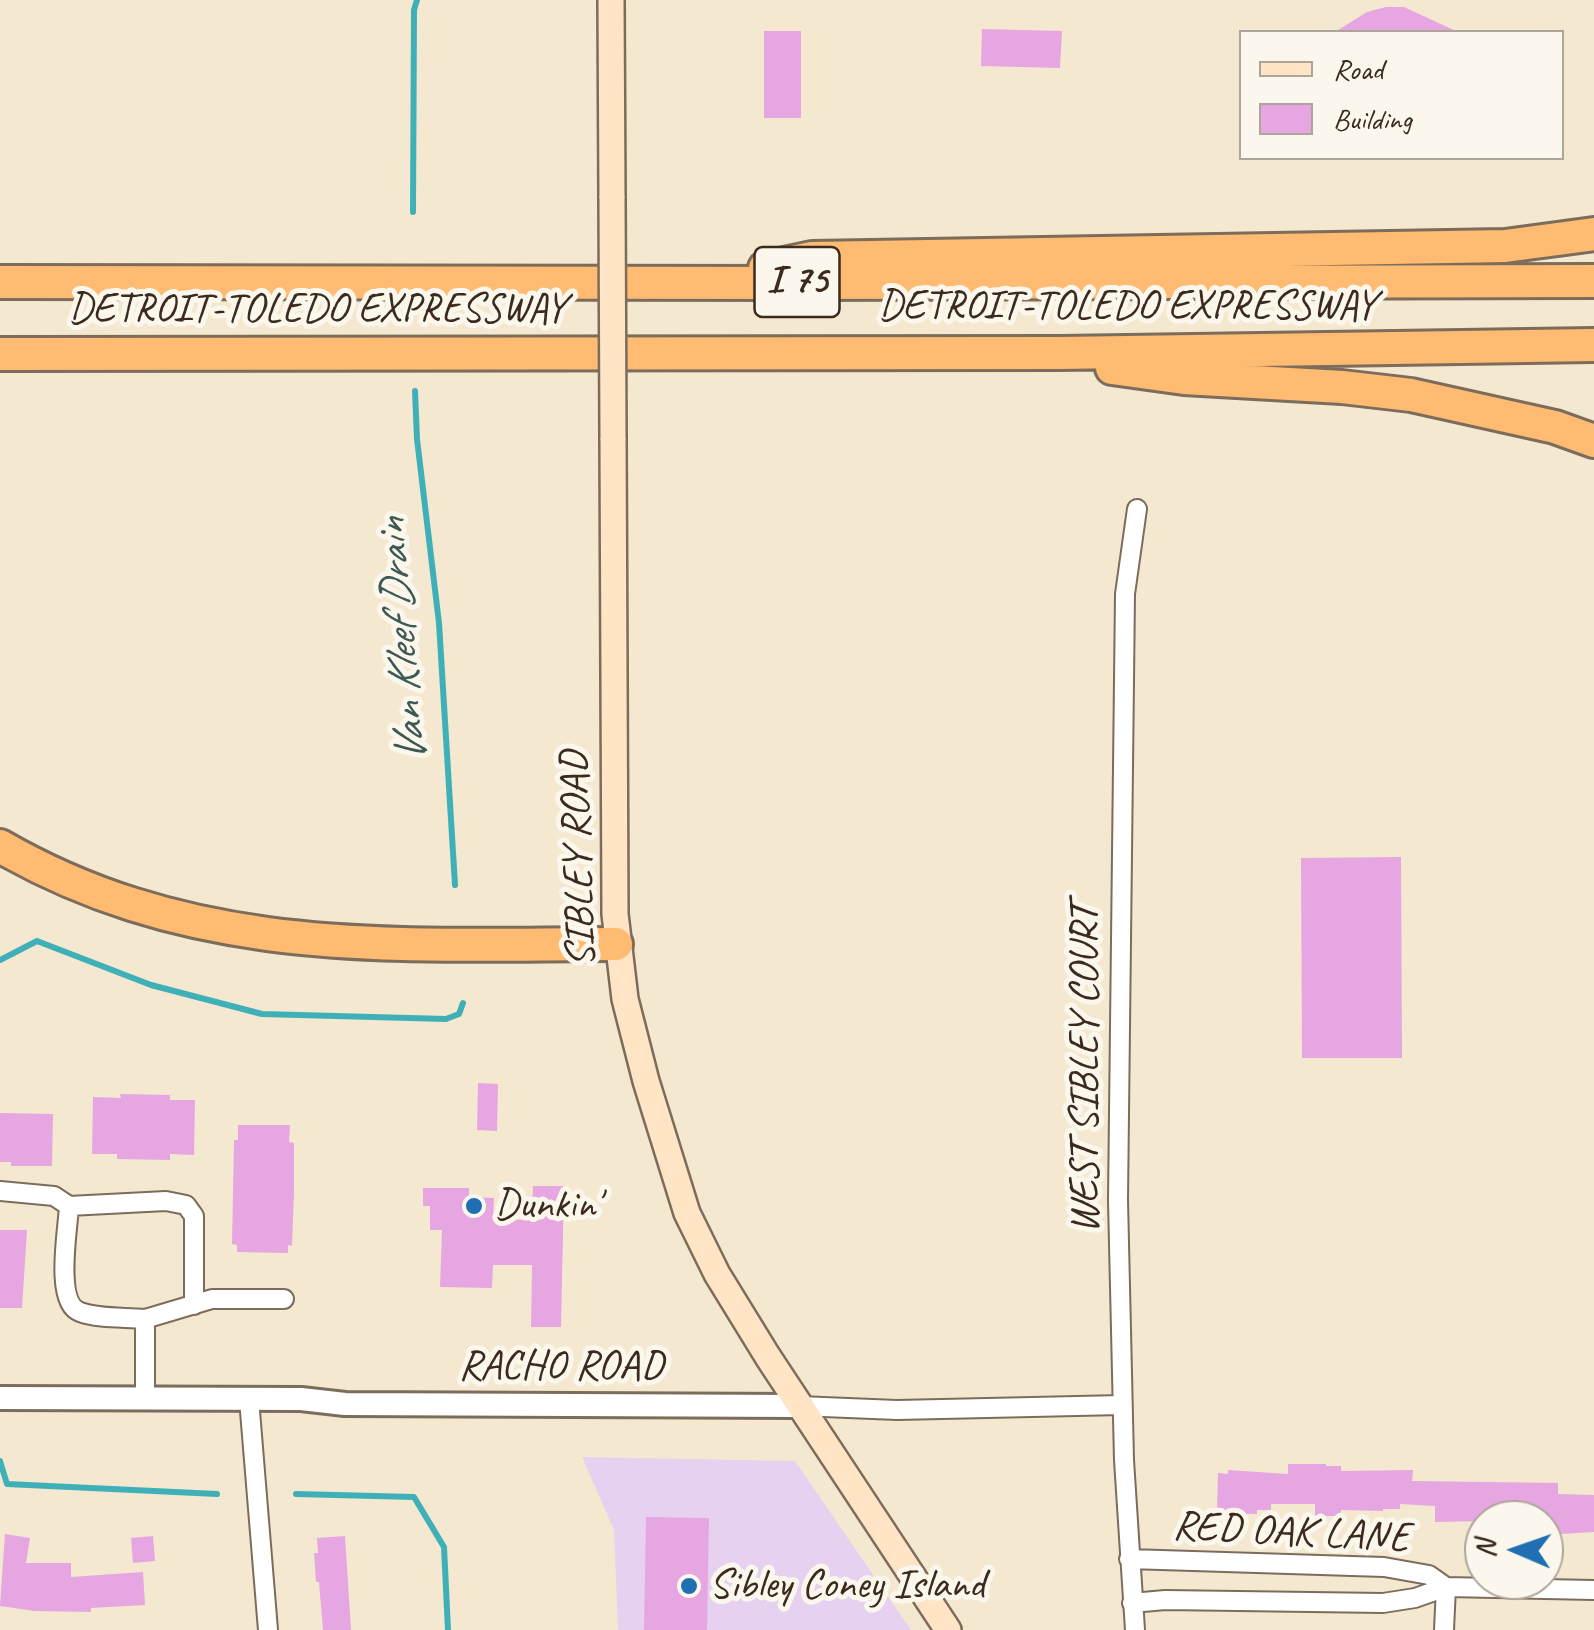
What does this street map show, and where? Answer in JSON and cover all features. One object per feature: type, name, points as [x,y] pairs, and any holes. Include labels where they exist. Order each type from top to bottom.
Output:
[{"type":"highway","points":[[700,282],[812,258],[1505,246],[1594,234]]},
{"type":"highway","name":"DETROIT-TOLEDO EXPRESSWAY","points":[[0,282],[415,285],[1594,281]]},
{"type":"highway","name":"DETROIT-TOLEDO EXPRESSWAY","points":[[0,354],[1060,352],[1594,346]]},
{"type":"highway","points":[[1060,352],[1106,367],[1184,378],[1411,394],[1556,427],[1594,441]]},
{"type":"highway","points":[[0,846],[89,890],[128,904],[249,934],[304,940],[616,944]]},
{"type":"main road","name":"SIBLEY ROAD","points":[[611,0],[616,944],[625,1000],[646,1082],[688,1213],[717,1274],[948,1630]]},
{"type":"street","name":"WEST SIBLEY COURT","points":[[1135,1630],[1122,1405],[1118,1182],[1124,594],[1137,510]]},
{"type":"street","points":[[0,1190],[54,1196],[69,1206],[166,1201],[186,1204],[194,1216],[194,1305]]},
{"type":"street","points":[[69,1206],[64,1291],[72,1308],[81,1312],[145,1319],[212,1299],[284,1299]]},
{"type":"street","points":[[145,1319],[145,1400]]},
{"type":"street","name":"RACHO ROAD","points":[[0,1398],[896,1410],[1122,1405]]},
{"type":"street","points":[[249,1399],[268,1630]]},
{"type":"street","name":"RED OAK LANE","points":[[1129,1558],[1413,1570],[1446,1587]]},
{"type":"street","points":[[1444,1630],[1446,1587]]},
{"type":"street","name":"RED OAK LANE","points":[[1132,1603],[1383,1603],[1416,1598],[1446,1587],[1594,1590]]},
{"type":"shaded area","points":[[582,1457],[795,1461],[911,1630],[618,1630],[614,1530]]},
{"type":"building","points":[[1404,7],[1454,30],[1338,30],[1367,12]]},
{"type":"building","points":[[982,29],[1062,31],[1060,68],[981,66]]},
{"type":"building","points":[[764,31],[801,31],[801,118],[764,118]]},
{"type":"building","points":[[1401,857],[1402,1058],[1302,1058],[1301,858]]},
{"type":"building","points":[[478,1083],[498,1084],[497,1131],[477,1130]]},
{"type":"building","points":[[120,1094],[195,1100],[194,1155],[170,1154],[170,1160],[117,1159],[117,1154],[92,1154],[93,1097],[121,1098]]},
{"type":"building","points":[[0,1113],[53,1114],[52,1166],[11,1166],[11,1162],[0,1162]]},
{"type":"building","points":[[238,1125],[290,1125],[294,1192],[292,1246],[288,1245],[288,1253],[237,1252],[237,1245],[232,1244],[234,1140],[238,1140]]},
{"type":"building","points":[[533,1186],[564,1186],[561,1327],[531,1327],[532,1265],[493,1265],[492,1288],[440,1287],[442,1230],[430,1230],[430,1206],[423,1206],[423,1188],[469,1188],[469,1197],[494,1198],[493,1219],[532,1220]]},
{"type":"building","points":[[0,1230],[27,1230],[22,1308],[0,1308]]},
{"type":"building","points":[[1288,1464],[1326,1464],[1341,1466],[1341,1471],[1413,1470],[1412,1481],[1558,1483],[1558,1494],[1594,1495],[1594,1532],[1564,1534],[1564,1500],[1464,1500],[1464,1521],[1435,1522],[1435,1506],[1400,1504],[1400,1509],[1383,1511],[1341,1510],[1340,1516],[1315,1516],[1315,1504],[1271,1504],[1271,1510],[1257,1510],[1257,1514],[1217,1513],[1218,1473],[1228,1474],[1228,1470],[1288,1474]]},
{"type":"building","points":[[646,1517],[709,1518],[707,1630],[644,1630]]},
{"type":"building","points":[[5,1534],[30,1538],[26,1563],[71,1563],[71,1577],[143,1572],[145,1605],[91,1608],[91,1612],[0,1606]]},
{"type":"building","points":[[153,1536],[155,1561],[133,1563],[131,1538]]},
{"type":"building","points":[[345,1536],[351,1630],[323,1630],[314,1553],[318,1553],[317,1538]]},
{"type":"waterway","name":"Van Kleef Drain","points":[[413,212],[417,0]]},
{"type":"waterway","name":"Van Kleef Drain","points":[[415,391],[439,623],[455,885]]},
{"type":"waterway","name":"Van Kleef Drain","points":[[0,960],[37,941],[151,985],[262,1014],[446,1019],[459,1014],[463,1003]]},
{"type":"waterway","name":"Van Kleef Drain","points":[[0,1461],[7,1484],[217,1494]]},
{"type":"waterway","name":"Van Kleef Drain","points":[[296,1494],[414,1497],[444,1547],[448,1630]]},
{"type":"place","name":"Dunkin'","points":[[474,1206]]},
{"type":"place","name":"Sibley Coney Island","points":[[689,1586]]}]
